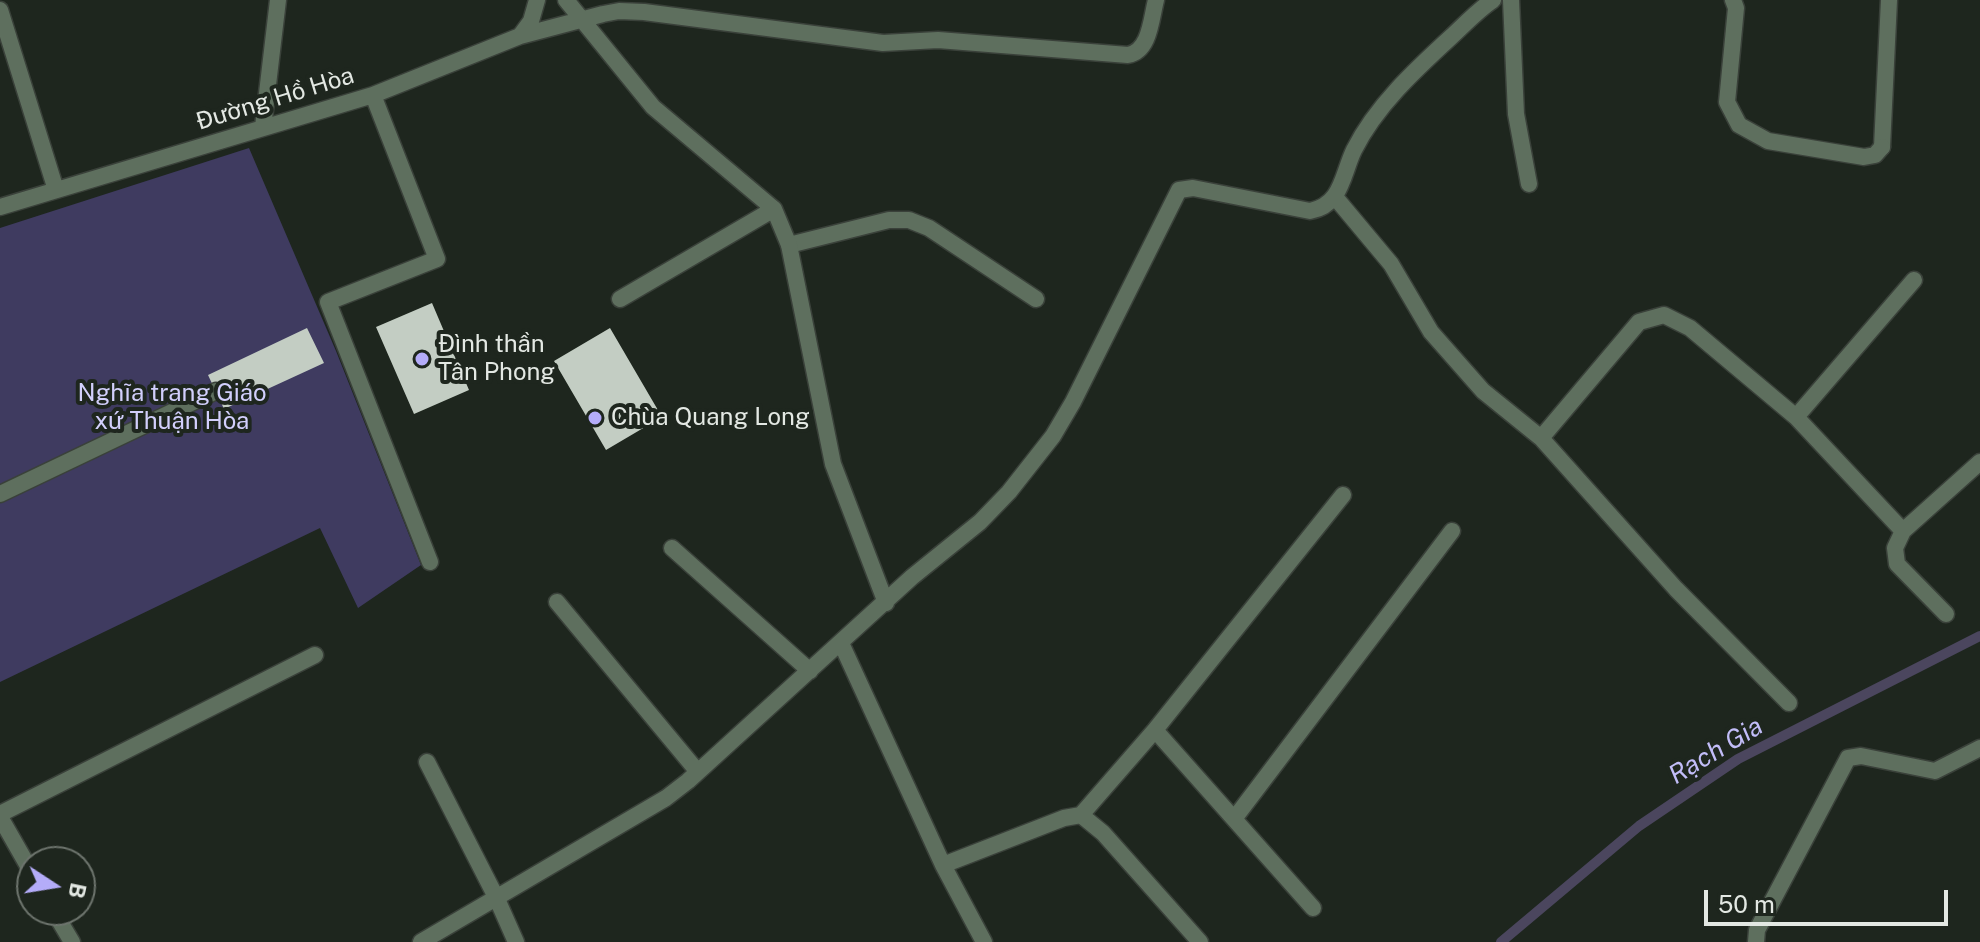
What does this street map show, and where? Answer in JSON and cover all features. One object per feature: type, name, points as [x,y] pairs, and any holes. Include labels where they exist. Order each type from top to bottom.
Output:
[{"type":"street","points":[[263,127],[278,0]]},
{"type":"street","points":[[520,36],[531,21],[537,0]]},
{"type":"street","points":[[566,0],[653,107],[774,209],[789,245],[833,464],[886,603]]},
{"type":"street","name":"Đường Hồ Hòa","points":[[0,207],[373,95],[520,36],[630,11],[883,43],[938,40],[1128,55],[1135,54],[1142,47],[1156,0]]},
{"type":"street","points":[[421,942],[666,798],[980,522],[1009,492],[1053,436],[1179,190],[1193,188],[1310,211],[1324,209],[1335,197],[1354,150],[1377,115],[1434,53],[1493,0]]},
{"type":"street","points":[[1511,0],[1516,114],[1529,184]]},
{"type":"street","points":[[1733,0],[1736,19],[1727,102],[1739,125],[1768,141],[1864,157],[1875,155],[1882,147],[1889,0]]},
{"type":"street","points":[[0,10],[56,190]]},
{"type":"street","points":[[373,95],[437,259],[328,302],[430,562]]},
{"type":"street","points":[[1335,197],[1391,264],[1431,332],[1483,391],[1541,438],[1676,589],[1789,703]]},
{"type":"street","points":[[620,299],[774,209]]},
{"type":"street","points":[[789,245],[889,220],[909,220],[929,228],[1036,299]]},
{"type":"street","points":[[1796,417],[1914,280]]},
{"type":"street","points":[[1541,438],[1639,322],[1664,315],[1690,328],[1796,417],[1903,531]]},
{"type":"street","points":[[0,494],[216,391]]},
{"type":"street","points":[[1946,614],[1897,564],[1895,548],[1903,531],[1980,462]]},
{"type":"street","points":[[943,865],[1064,818],[1081,815],[1155,730],[1343,495]]},
{"type":"street","points":[[1234,819],[1452,531]]},
{"type":"street","points":[[672,548],[810,671]]},
{"type":"street","points":[[557,602],[698,772]]},
{"type":"street","points":[[841,643],[943,865],[984,942]]},
{"type":"street","points":[[17,846],[0,815],[315,655]]},
{"type":"street","points":[[1155,730],[1313,908]]},
{"type":"street","points":[[1756,942],[1757,930],[1848,758],[1861,756],[1935,771],[1980,748]]},
{"type":"street","points":[[427,762],[516,942]]},
{"type":"street","points":[[1081,815],[1103,833],[1200,942]]},
{"type":"green space","name":"Nghĩa trang Giáo xứ Thuận Hòa","points":[[249,148],[336,351],[421,565],[358,608],[320,528],[0,682],[0,228]]},
{"type":"building","name":"Đình thần Tân Phong","points":[[432,303],[469,390],[414,414],[376,327]]},
{"type":"building","points":[[307,328],[324,363],[224,409],[208,375]]},
{"type":"building","points":[[610,328],[662,417],[606,450],[554,361]]},
{"type":"waterway","name":"Rạch Gia","points":[[1501,942],[1639,826],[1738,759],[1980,636]]},
{"type":"place","name":"Đình thần Tân Phong","points":[[422,359]]},
{"type":"place","name":"Chùa Quang Long","points":[[595,418]]}]
